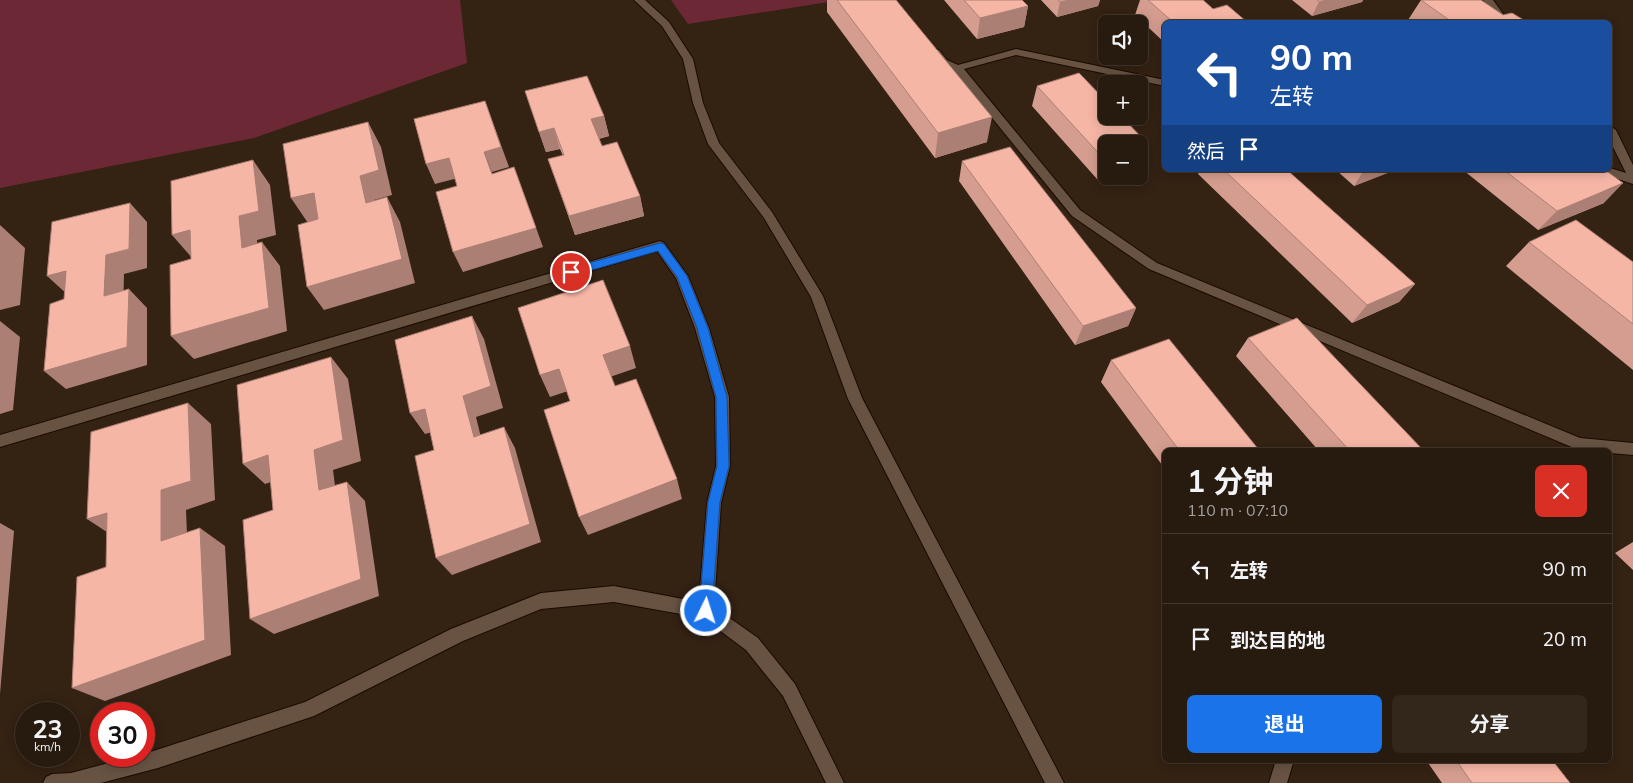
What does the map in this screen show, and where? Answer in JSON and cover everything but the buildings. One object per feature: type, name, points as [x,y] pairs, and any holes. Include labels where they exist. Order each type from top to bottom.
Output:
[{"type":"street","points":[[639,0],[666,24],[688,59],[698,103],[714,144],[768,215],[817,296],[855,399],[1055,783]]},
{"type":"street","points":[[1488,0],[1503,20]]},
{"type":"street","points":[[926,42],[943,62],[957,68],[1076,213],[1154,266],[1579,447],[1606,448]]},
{"type":"street","points":[[957,68],[1016,52],[1162,82]]},
{"type":"street","points":[[1612,134],[1633,176]]},
{"type":"street","points":[[1610,172],[1633,180]]},
{"type":"street","points":[[0,441],[660,246],[682,276],[702,328],[722,397],[723,466],[714,502],[706,611]]},
{"type":"street","points":[[1612,448],[1633,449]]},
{"type":"street","points":[[52,783],[70,782],[158,759],[308,710],[457,635],[541,601],[614,594],[706,611],[752,644],[789,690],[835,783]]},
{"type":"street","points":[[1278,783],[1284,763]]},
{"type":"shaded area","points":[[0,0],[460,0],[467,63],[254,138],[0,188]]},
{"type":"shaded area","points":[[671,0],[841,0],[688,24]]},
{"type":"route","points":[[571,272],[660,246],[682,276],[702,328],[722,397],[723,466],[714,502],[706,611]]}]
